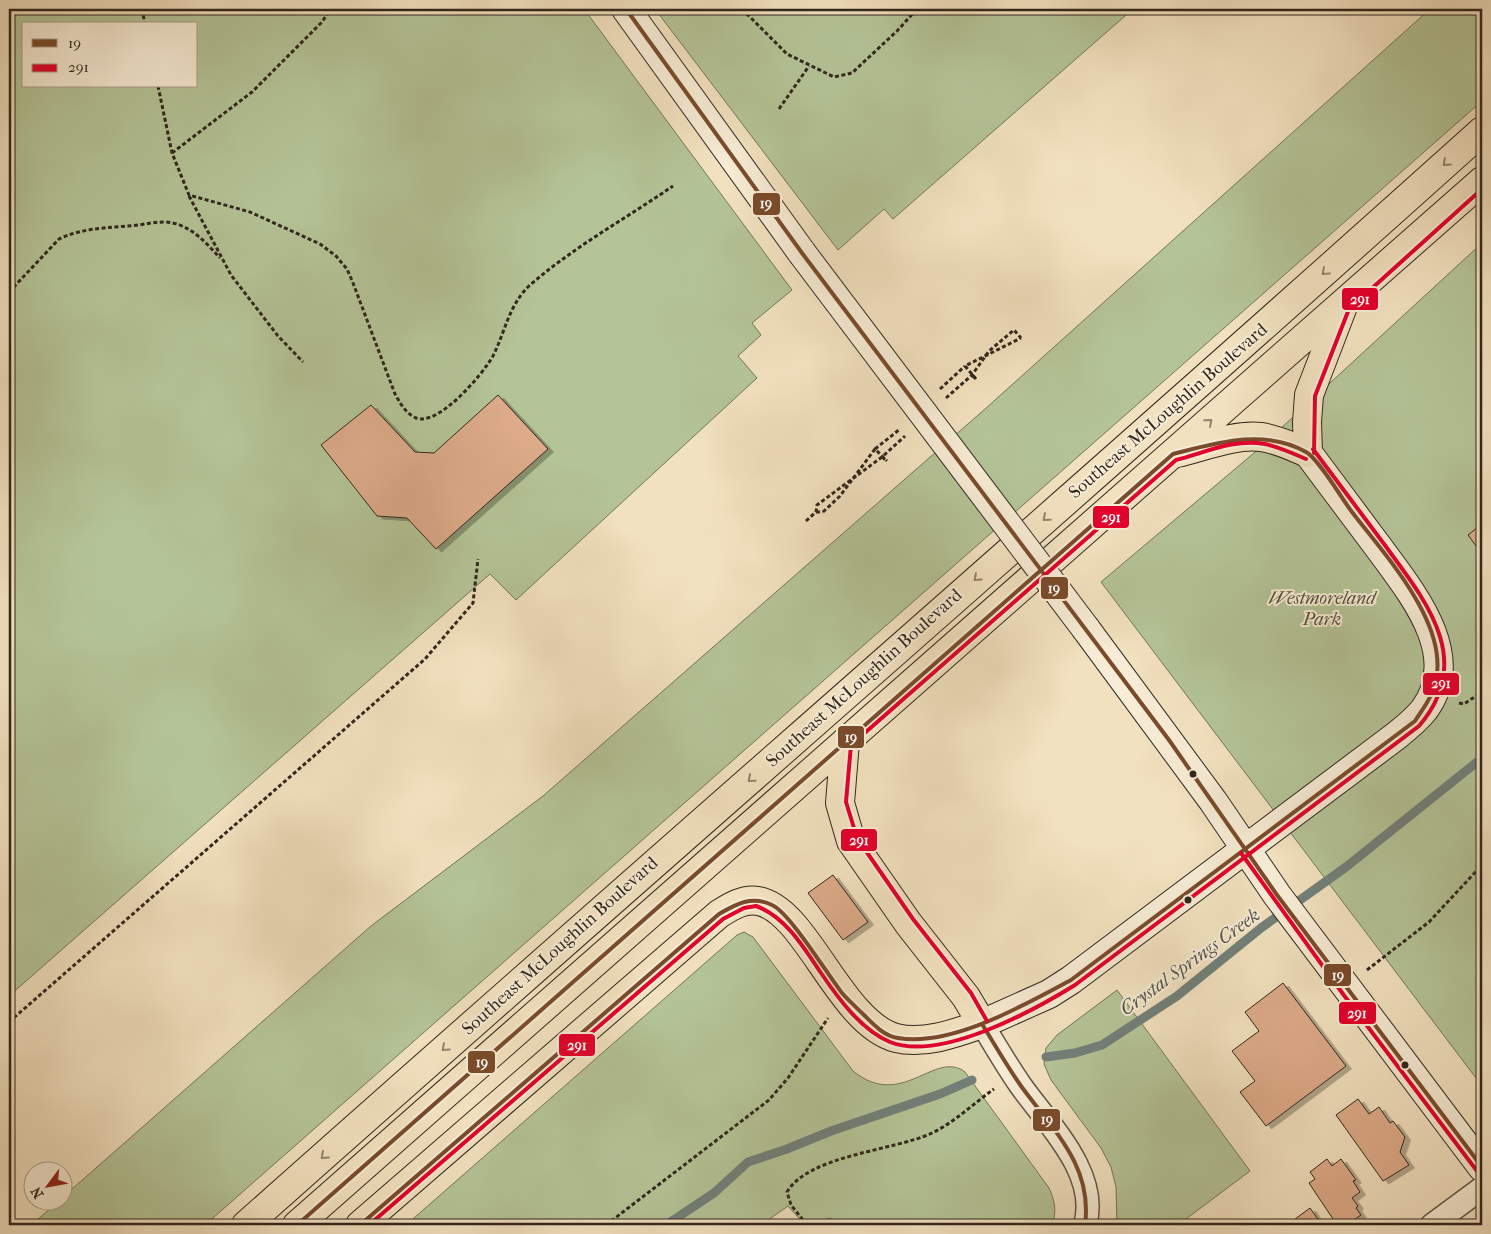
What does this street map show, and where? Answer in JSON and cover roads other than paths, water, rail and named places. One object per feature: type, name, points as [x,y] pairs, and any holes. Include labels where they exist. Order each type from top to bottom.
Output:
[{"type":"highway","name":"Southeast McLoughlin Boulevard","points":[[246,1225],[617,895],[1235,353],[1482,131]]},
{"type":"highway","name":"Southeast McLoughlin Boulevard","points":[[297,1225],[1344,305],[1482,181]]},
{"type":"highway","points":[[1173,454],[1240,438],[1260,437],[1282,442],[1308,453],[1307,422],[1309,395],[1344,305]]},
{"type":"highway","points":[[360,1225],[719,914],[737,903],[756,900],[773,905],[786,917],[843,994],[877,1028],[896,1038],[925,1039],[954,1034],[982,1024],[966,997],[908,923],[851,841],[840,803],[845,742]]},
{"type":"main road","points":[[626,9],[802,253],[925,413],[1169,740],[1277,895],[1482,1167]]},
{"type":"main road","points":[[982,1024],[1049,994],[1071,980],[1415,721],[1432,695],[1438,678],[1438,658],[1434,636],[1424,613],[1405,583],[1308,453]]},
{"type":"street","points":[[982,1024],[1013,1075],[1076,1164],[1087,1201],[1085,1225]]},
{"type":"street","points":[[1432,1225],[1482,1188]]},
{"type":"waterway","name":"Crystal Springs Creek","points":[[1046,1057],[1075,1053],[1102,1045],[1177,996],[1261,928],[1346,867],[1482,758]]},
{"type":"waterway","name":"Crystal Springs Creek","points":[[666,1225],[714,1193],[748,1162],[831,1131],[940,1094],[972,1080]]},
{"type":"park label","name":"Westmoreland Park","points":[[1322,608]]}]
